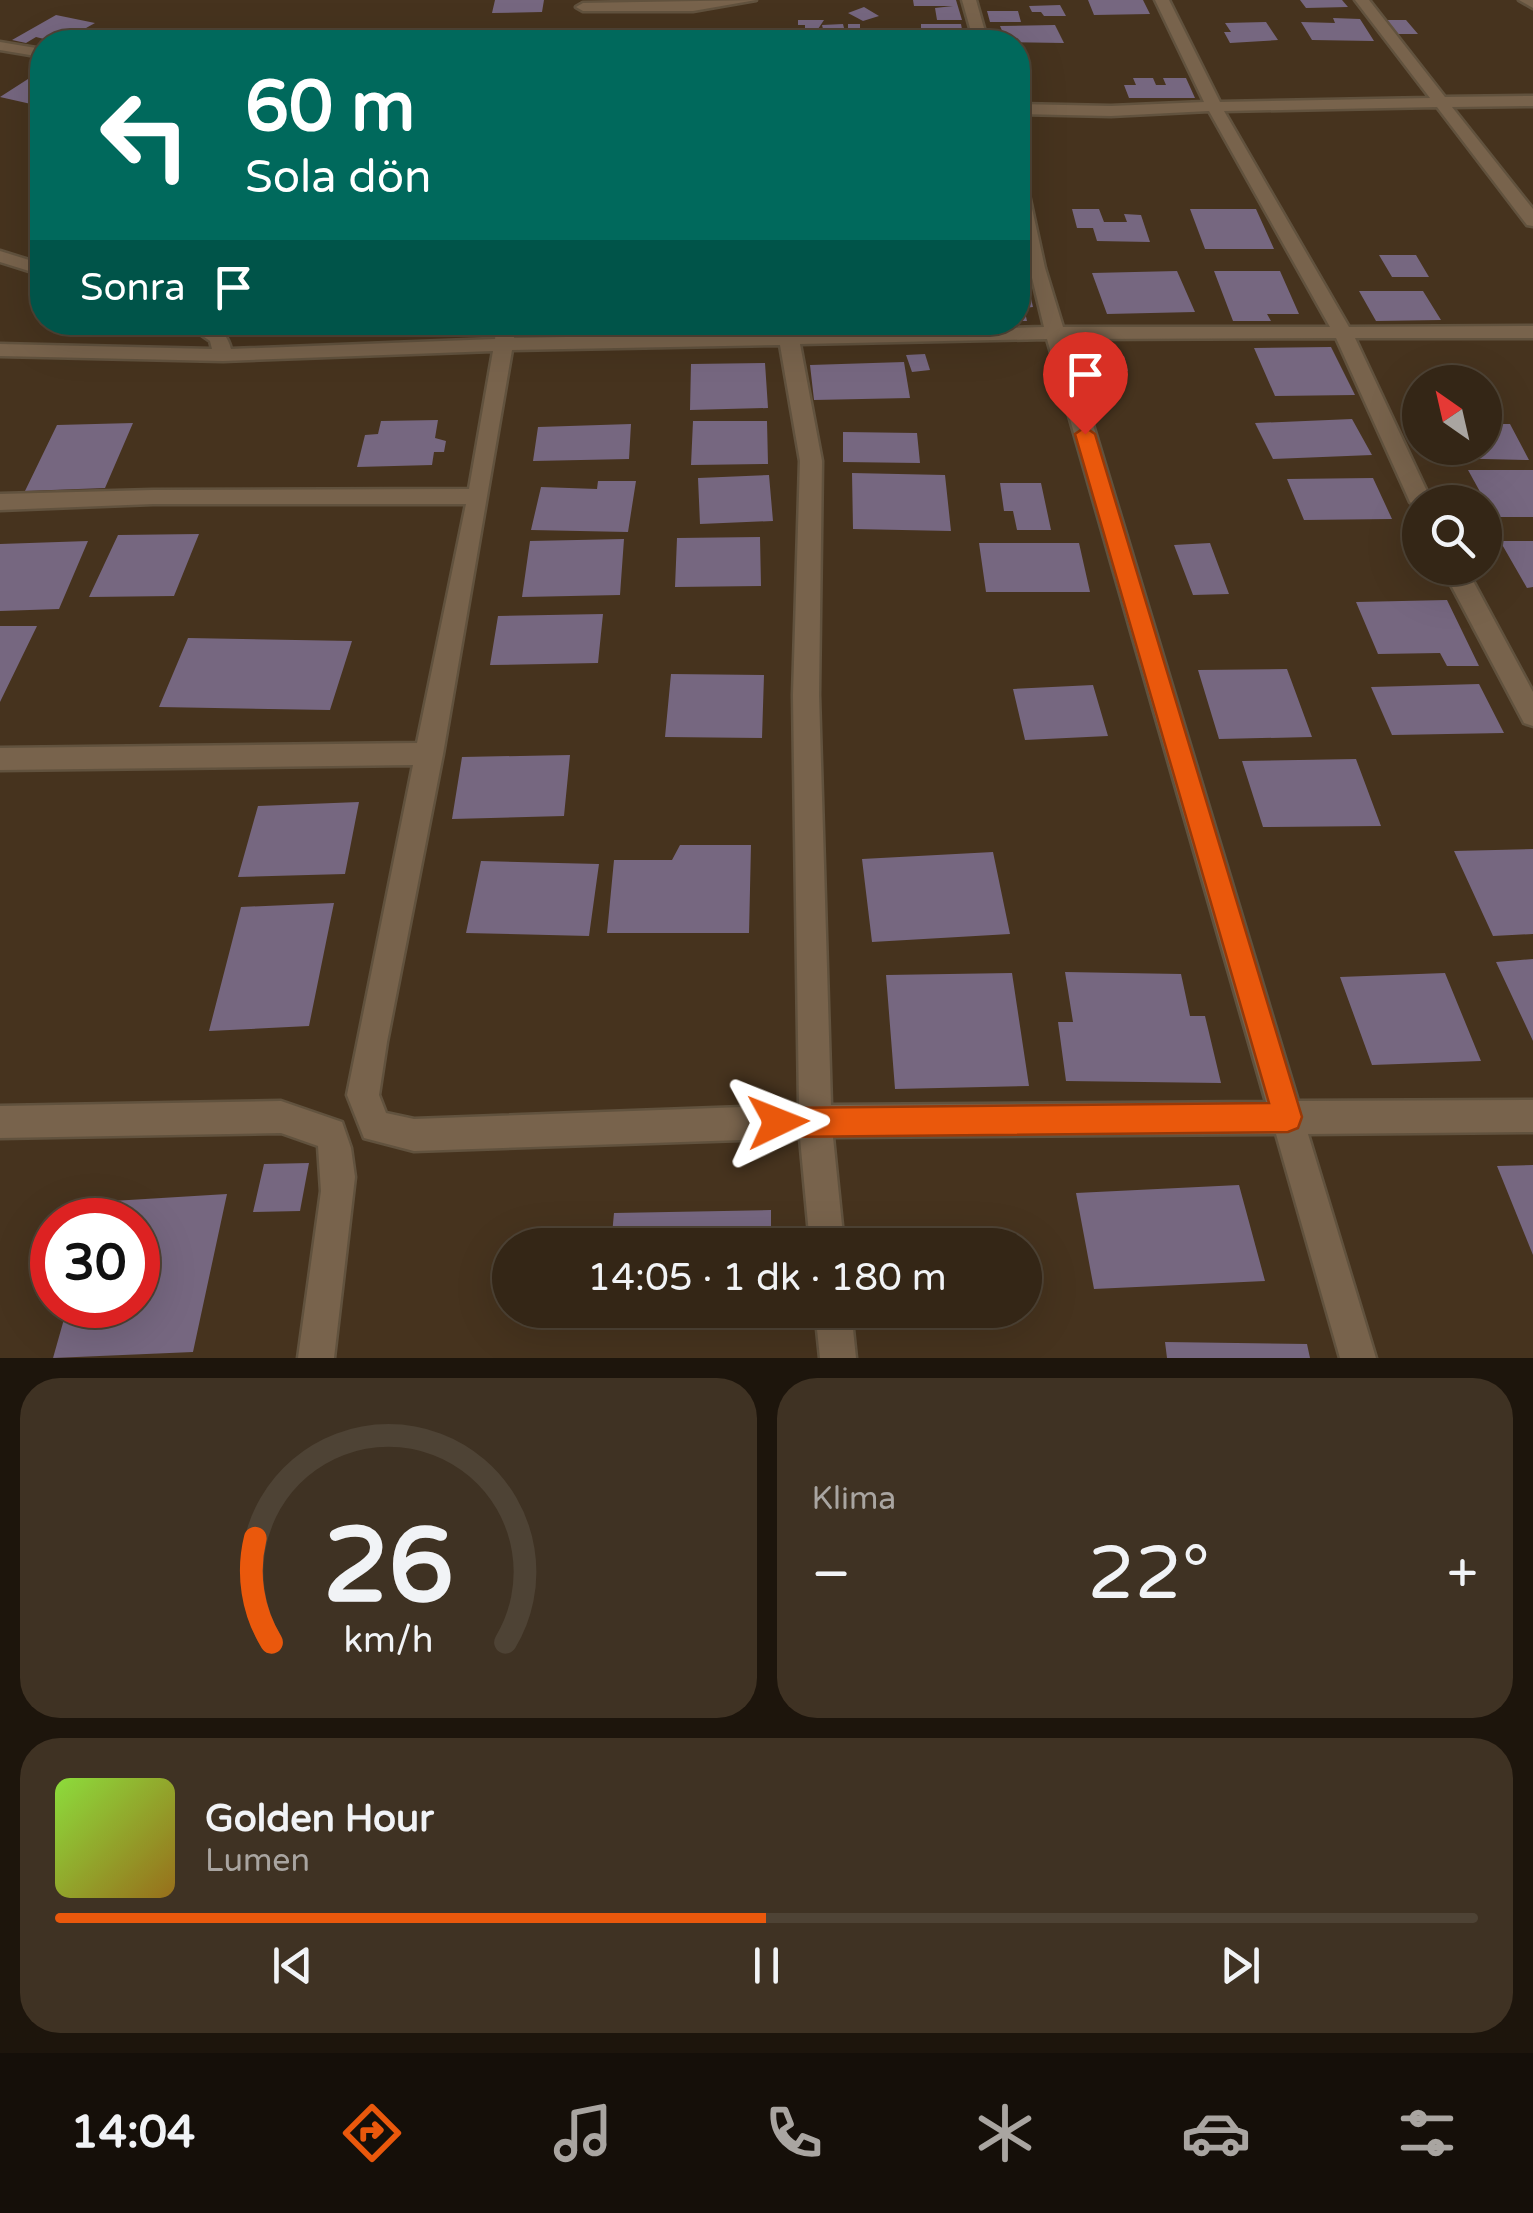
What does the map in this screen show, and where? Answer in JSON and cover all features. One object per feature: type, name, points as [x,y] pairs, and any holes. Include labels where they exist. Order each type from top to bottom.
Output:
[{"type":"street","points":[[582,8],[694,8],[749,0]]},
{"type":"street","points":[[970,0],[978,30]]},
{"type":"street","points":[[1162,0],[1214,106],[1344,334],[1413,485]]},
{"type":"street","points":[[1362,0],[1533,221]]},
{"type":"street","points":[[1526,0],[1533,4]]},
{"type":"street","points":[[0,46],[30,51]]},
{"type":"street","points":[[1030,109],[1533,102]]},
{"type":"street","points":[[1030,239],[1358,1358]]},
{"type":"street","points":[[0,256],[30,266]]},
{"type":"street","points":[[1030,333],[1533,332]]},
{"type":"street","points":[[216,335],[223,355]]},
{"type":"street","points":[[0,350],[223,355],[492,335]]},
{"type":"street","points":[[505,335],[480,496],[363,1095],[375,1127],[414,1135],[815,1121],[1533,1116]]},
{"type":"street","points":[[787,335],[811,461],[806,696],[815,1121],[825,1228]]},
{"type":"street","points":[[0,502],[153,497],[480,496]]},
{"type":"street","points":[[1463,585],[1533,716]]},
{"type":"street","points":[[0,759],[430,754]]},
{"type":"street","points":[[0,1122],[281,1118],[330,1134],[338,1154],[340,1178],[327,1251],[316,1358]]},
{"type":"street","points":[[835,1328],[838,1358]]},
{"type":"building","points":[[495,0],[544,0],[542,12],[492,13]]},
{"type":"building","points":[[913,0],[956,0],[962,20],[937,20],[935,8],[953,6],[914,6]]},
{"type":"building","points":[[1088,0],[1143,0],[1150,14],[1094,15]]},
{"type":"building","points":[[1300,0],[1342,0],[1348,7],[1306,8]]},
{"type":"building","points":[[1060,5],[1066,16],[1044,16],[1032,12],[1029,6]]},
{"type":"building","points":[[864,7],[879,16],[863,21],[848,13]]},
{"type":"building","points":[[987,11],[1018,11],[1021,22],[990,22]]},
{"type":"building","points":[[56,15],[95,23],[82,30],[30,30],[30,41],[26,43],[12,40]]},
{"type":"building","points":[[1333,18],[1360,19],[1374,41],[1312,40],[1301,22],[1335,23]]},
{"type":"building","points":[[798,20],[824,20],[818,29],[823,29],[822,25],[843,24],[844,28],[829,29],[848,30],[805,30],[805,25],[798,25]]},
{"type":"building","points":[[1385,20],[1406,20],[1418,34],[1396,34]]},
{"type":"building","points":[[1266,22],[1278,40],[1230,43],[1224,32],[1231,32],[1225,23]]},
{"type":"building","points":[[848,24],[860,24],[860,30],[848,30]]},
{"type":"building","points":[[921,24],[961,24],[962,30],[921,30]]},
{"type":"building","points":[[1055,25],[1064,43],[1030,42],[1030,30],[1002,30],[1000,26]]},
{"type":"building","points":[[30,78],[30,104],[0,97]]},
{"type":"building","points":[[1133,78],[1153,78],[1156,85],[1166,85],[1163,78],[1186,78],[1195,98],[1129,98],[1124,85],[1136,85]]},
{"type":"building","points":[[1072,209],[1099,209],[1104,222],[1127,222],[1124,214],[1141,215],[1150,242],[1097,241],[1093,228],[1077,228]]},
{"type":"building","points":[[1190,209],[1256,209],[1274,249],[1205,249]]},
{"type":"building","points":[[1379,255],[1416,255],[1429,277],[1392,277]]},
{"type":"building","points":[[1177,271],[1195,312],[1107,314],[1092,273]]},
{"type":"building","points":[[1214,271],[1280,271],[1299,314],[1267,314],[1271,321],[1233,321]]},
{"type":"building","points":[[1359,291],[1423,291],[1441,320],[1376,321]]},
{"type":"building","points":[[1331,347],[1355,395],[1275,396],[1254,348]]},
{"type":"building","points":[[925,354],[930,370],[912,372],[906,355]]},
{"type":"building","points":[[1103,356],[1124,356],[1128,371],[1108,371]]},
{"type":"building","points":[[904,362],[910,398],[814,400],[810,365]]},
{"type":"building","points":[[765,363],[768,408],[690,410],[691,364]]},
{"type":"building","points":[[1352,419],[1372,455],[1273,459],[1255,423]]},
{"type":"building","points":[[438,420],[435,438],[446,441],[444,452],[434,452],[432,465],[357,467],[365,435],[378,434],[381,421]]},
{"type":"building","points":[[693,421],[767,421],[768,464],[691,465]]},
{"type":"building","points":[[133,423],[105,488],[25,491],[57,425]]},
{"type":"building","points":[[631,424],[629,459],[533,461],[538,427]]},
{"type":"building","points":[[1502,424],[1510,424],[1529,460],[1502,459]]},
{"type":"building","points":[[843,432],[917,433],[920,463],[843,462]]},
{"type":"building","points":[[1468,470],[1533,470],[1533,517],[1502,517],[1502,485],[1476,485]]},
{"type":"building","points":[[852,473],[945,475],[951,531],[853,529]]},
{"type":"building","points":[[769,475],[773,521],[700,524],[698,478]]},
{"type":"building","points":[[1373,478],[1392,519],[1304,520],[1287,479]]},
{"type":"building","points":[[598,481],[636,481],[628,532],[531,530],[541,487],[597,489]]},
{"type":"building","points":[[1000,483],[1041,483],[1051,530],[1017,530],[1013,511],[1004,511]]},
{"type":"building","points":[[199,534],[174,596],[89,597],[118,535]]},
{"type":"building","points":[[760,537],[761,586],[675,587],[677,538]]},
{"type":"building","points":[[624,539],[620,595],[522,597],[530,541]]},
{"type":"building","points":[[88,541],[59,609],[0,611],[0,544]]},
{"type":"building","points":[[1502,541],[1533,541],[1533,587],[1527,588]]},
{"type":"building","points":[[979,543],[1079,543],[1090,592],[986,592]]},
{"type":"building","points":[[1210,543],[1229,594],[1193,595],[1174,545]]},
{"type":"building","points":[[1447,600],[1479,666],[1447,666],[1440,653],[1378,654],[1356,602]]},
{"type":"building","points":[[603,614],[598,663],[490,665],[498,616]]},
{"type":"building","points":[[0,626],[37,626],[0,702]]},
{"type":"building","points":[[188,638],[352,641],[330,710],[159,707]]},
{"type":"building","points":[[1287,669],[1312,737],[1219,739],[1198,670]]},
{"type":"building","points":[[671,674],[764,675],[762,738],[665,737]]},
{"type":"building","points":[[1479,684],[1504,733],[1392,735],[1371,687]]},
{"type":"building","points":[[1093,685],[1108,736],[1025,740],[1013,689]]},
{"type":"building","points":[[570,755],[564,816],[452,819],[462,757]]},
{"type":"building","points":[[1356,759],[1381,826],[1263,827],[1242,761]]},
{"type":"building","points":[[359,802],[345,874],[238,877],[258,806]]},
{"type":"building","points":[[680,845],[751,845],[749,933],[607,933],[614,860],[672,860]]},
{"type":"building","points":[[1533,849],[1533,934],[1493,936],[1454,851]]},
{"type":"building","points":[[993,852],[1010,934],[872,942],[862,859]]},
{"type":"building","points":[[481,861],[599,864],[589,936],[466,933]]},
{"type":"building","points":[[334,903],[309,1026],[209,1031],[241,907]]},
{"type":"building","points":[[1533,959],[1533,1041],[1496,962]]},
{"type":"building","points":[[1065,972],[1181,974],[1190,1016],[1205,1016],[1221,1083],[1066,1081],[1058,1022],[1073,1022]]},
{"type":"building","points":[[1012,973],[1029,1086],[895,1089],[886,975]]},
{"type":"building","points":[[1445,973],[1481,1061],[1372,1065],[1340,977]]},
{"type":"building","points":[[309,1163],[300,1211],[253,1212],[264,1164]]},
{"type":"building","points":[[1533,1165],[1533,1255],[1497,1166]]},
{"type":"building","points":[[1239,1185],[1265,1281],[1094,1289],[1076,1193]]},
{"type":"building","points":[[227,1194],[193,1352],[53,1358],[61,1328],[160,1328],[160,1198]]},
{"type":"building","points":[[771,1210],[771,1228],[613,1228],[614,1213]]},
{"type":"building","points":[[1165,1342],[1307,1344],[1310,1358],[1167,1358]]},
{"type":"route","points":[[778,1122],[1288,1117],[1085,434]]}]
